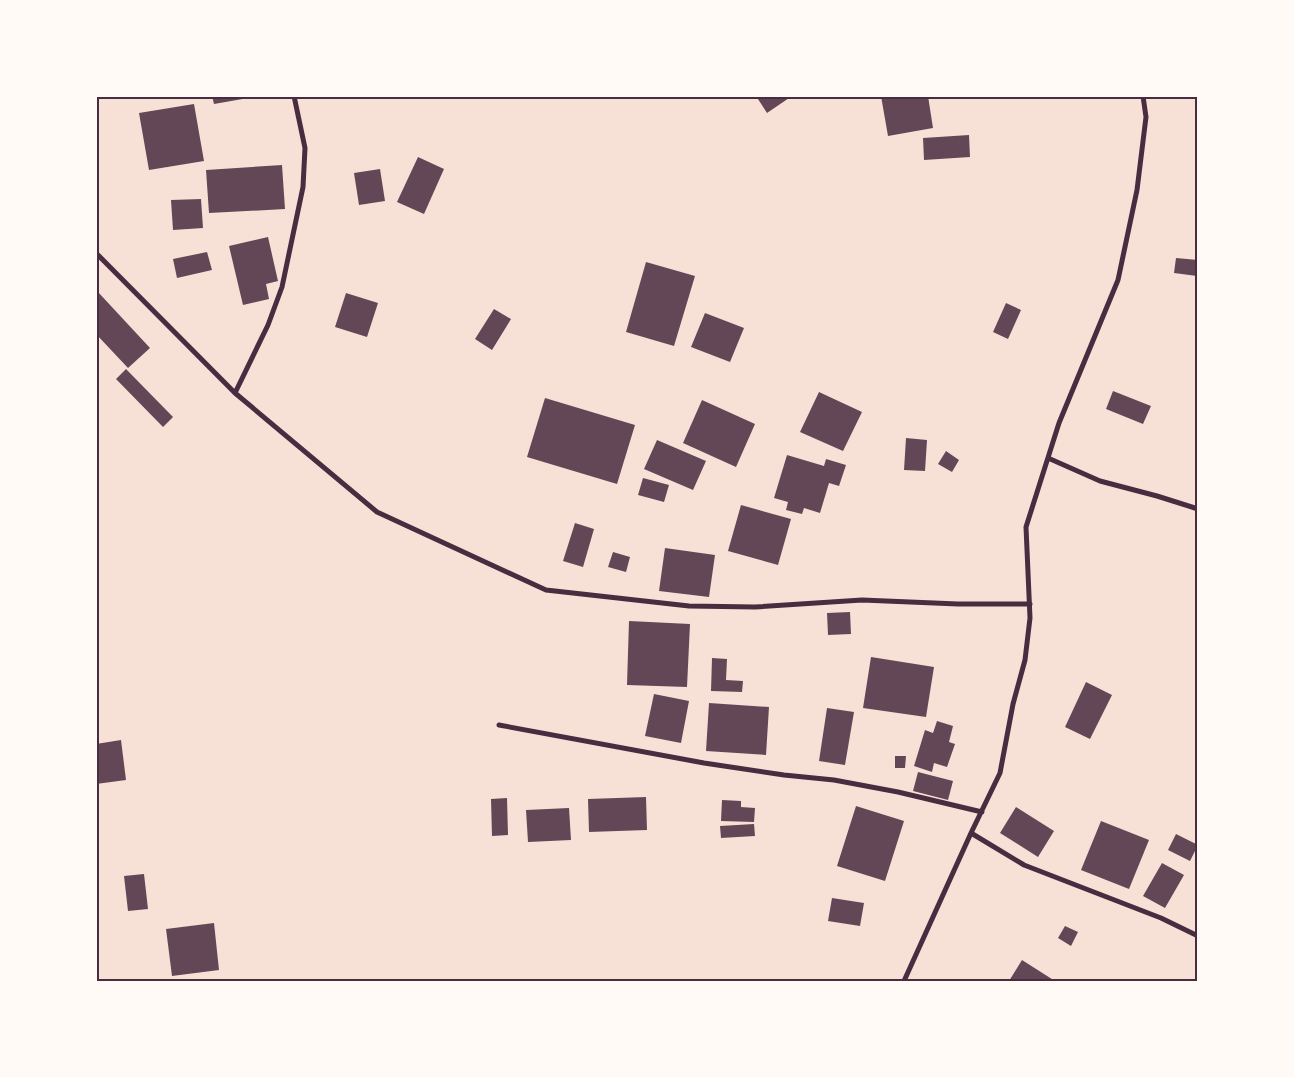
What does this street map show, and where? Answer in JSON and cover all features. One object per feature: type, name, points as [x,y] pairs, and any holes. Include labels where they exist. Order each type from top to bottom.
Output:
[{"type":"street","points":[[236,394],[282,288],[303,187],[304,148],[294,96]]},
{"type":"street","points":[[904,981],[1000,773],[1013,704],[1025,660],[1030,618],[1026,527],[1059,423],[1118,280],[1137,190],[1146,117],[1143,96]]},
{"type":"street","points":[[96,253],[236,394],[377,512],[546,590],[689,606],[755,607],[862,600],[958,604],[1030,604]]},
{"type":"street","points":[[1048,458],[1100,481],[1198,509]]},
{"type":"street","points":[[499,725],[704,763],[784,775],[834,780],[898,792],[982,812]]},
{"type":"street","points":[[971,833],[1024,865],[1161,918],[1198,936]]},
{"type":"building","points":[[212,96],[254,96],[254,97],[214,104]]},
{"type":"building","points":[[756,96],[792,96],[767,113]]},
{"type":"building","points":[[881,96],[928,96],[933,128],[888,136]]},
{"type":"building","points":[[194,104],[204,161],[149,170],[139,113]]},
{"type":"building","points":[[969,135],[970,157],[924,160],[923,138]]},
{"type":"building","points":[[418,157],[444,169],[424,214],[397,202]]},
{"type":"building","points":[[282,165],[285,209],[209,213],[206,170]]},
{"type":"building","points":[[380,169],[385,201],[359,205],[354,173]]},
{"type":"building","points":[[201,199],[203,228],[173,230],[171,200]]},
{"type":"building","points":[[268,237],[278,281],[266,284],[269,299],[243,305],[229,246]]},
{"type":"building","points":[[207,252],[212,270],[177,278],[173,259]]},
{"type":"building","points":[[1176,258],[1198,260],[1197,276],[1174,273]]},
{"type":"building","points":[[646,262],[695,276],[674,346],[626,332]]},
{"type":"building","points":[[98,292],[150,348],[128,368],[96,334],[96,294]]},
{"type":"building","points":[[346,293],[378,303],[367,337],[335,327]]},
{"type":"building","points":[[1006,303],[1021,310],[1008,339],[993,332]]},
{"type":"building","points":[[494,309],[511,319],[492,350],[475,339]]},
{"type":"building","points":[[705,313],[744,328],[730,362],[691,347]]},
{"type":"building","points":[[126,369],[173,417],[163,427],[116,379]]},
{"type":"building","points":[[1113,391],[1151,406],[1143,424],[1106,409]]},
{"type":"building","points":[[819,392],[862,412],[843,451],[800,432]]},
{"type":"building","points":[[545,398],[635,425],[617,484],[527,457]]},
{"type":"building","points":[[702,400],[755,424],[736,467],[683,443]]},
{"type":"building","points":[[906,438],[927,440],[925,471],[904,470]]},
{"type":"building","points":[[657,440],[706,461],[693,490],[644,469]]},
{"type":"building","points":[[946,451],[959,460],[952,472],[938,464]]},
{"type":"building","points":[[787,455],[824,466],[826,459],[846,465],[839,486],[829,483],[820,513],[804,508],[802,514],[786,510],[788,502],[774,498]]},
{"type":"building","points":[[643,478],[669,485],[664,502],[638,495]]},
{"type":"building","points":[[741,505],[791,519],[778,565],[728,551]]},
{"type":"building","points":[[575,523],[594,529],[583,567],[563,561]]},
{"type":"building","points":[[665,548],[715,555],[709,597],[659,591]]},
{"type":"building","points":[[613,552],[630,557],[626,572],[608,567]]},
{"type":"building","points":[[850,612],[851,634],[828,635],[827,613]]},
{"type":"building","points":[[629,621],[690,624],[687,687],[627,685]]},
{"type":"building","points":[[871,657],[934,667],[926,717],[863,708]]},
{"type":"building","points":[[712,658],[727,659],[726,680],[743,681],[742,692],[711,691]]},
{"type":"building","points":[[1086,682],[1112,695],[1090,739],[1065,727]]},
{"type":"building","points":[[654,694],[689,701],[681,743],[645,736]]},
{"type":"building","points":[[709,703],[769,707],[766,755],[706,751]]},
{"type":"building","points":[[827,708],[854,712],[845,765],[819,761]]},
{"type":"building","points":[[937,721],[953,726],[949,742],[955,744],[947,767],[934,763],[932,772],[914,766],[925,730],[933,733]]},
{"type":"building","points":[[121,740],[126,780],[96,784],[96,744]]},
{"type":"building","points":[[895,756],[906,756],[905,768],[895,768]]},
{"type":"building","points":[[918,772],[953,781],[948,800],[913,791]]},
{"type":"building","points":[[646,797],[647,830],[589,832],[588,799]]},
{"type":"building","points":[[507,798],[508,835],[492,836],[491,799]]},
{"type":"building","points":[[722,800],[741,801],[741,807],[755,808],[754,822],[721,821]]},
{"type":"building","points":[[856,806],[904,821],[885,881],[837,866]]},
{"type":"building","points":[[1016,807],[1054,831],[1038,857],[1000,833]]},
{"type":"building","points":[[569,808],[571,840],[528,842],[526,810]]},
{"type":"building","points":[[1101,821],[1149,840],[1129,889],[1081,870]]},
{"type":"building","points":[[754,824],[755,836],[721,838],[720,826]]},
{"type":"building","points":[[1176,834],[1198,845],[1190,861],[1168,850]]},
{"type":"building","points":[[1162,863],[1184,875],[1165,908],[1143,896]]},
{"type":"building","points":[[144,874],[148,909],[128,911],[124,876]]},
{"type":"building","points":[[832,898],[864,903],[860,926],[828,921]]},
{"type":"building","points":[[214,923],[219,970],[172,976],[166,929]]},
{"type":"building","points":[[1065,926],[1078,932],[1071,946],[1058,938]]},
{"type":"building","points":[[1022,960],[1055,981],[1009,981]]}]
